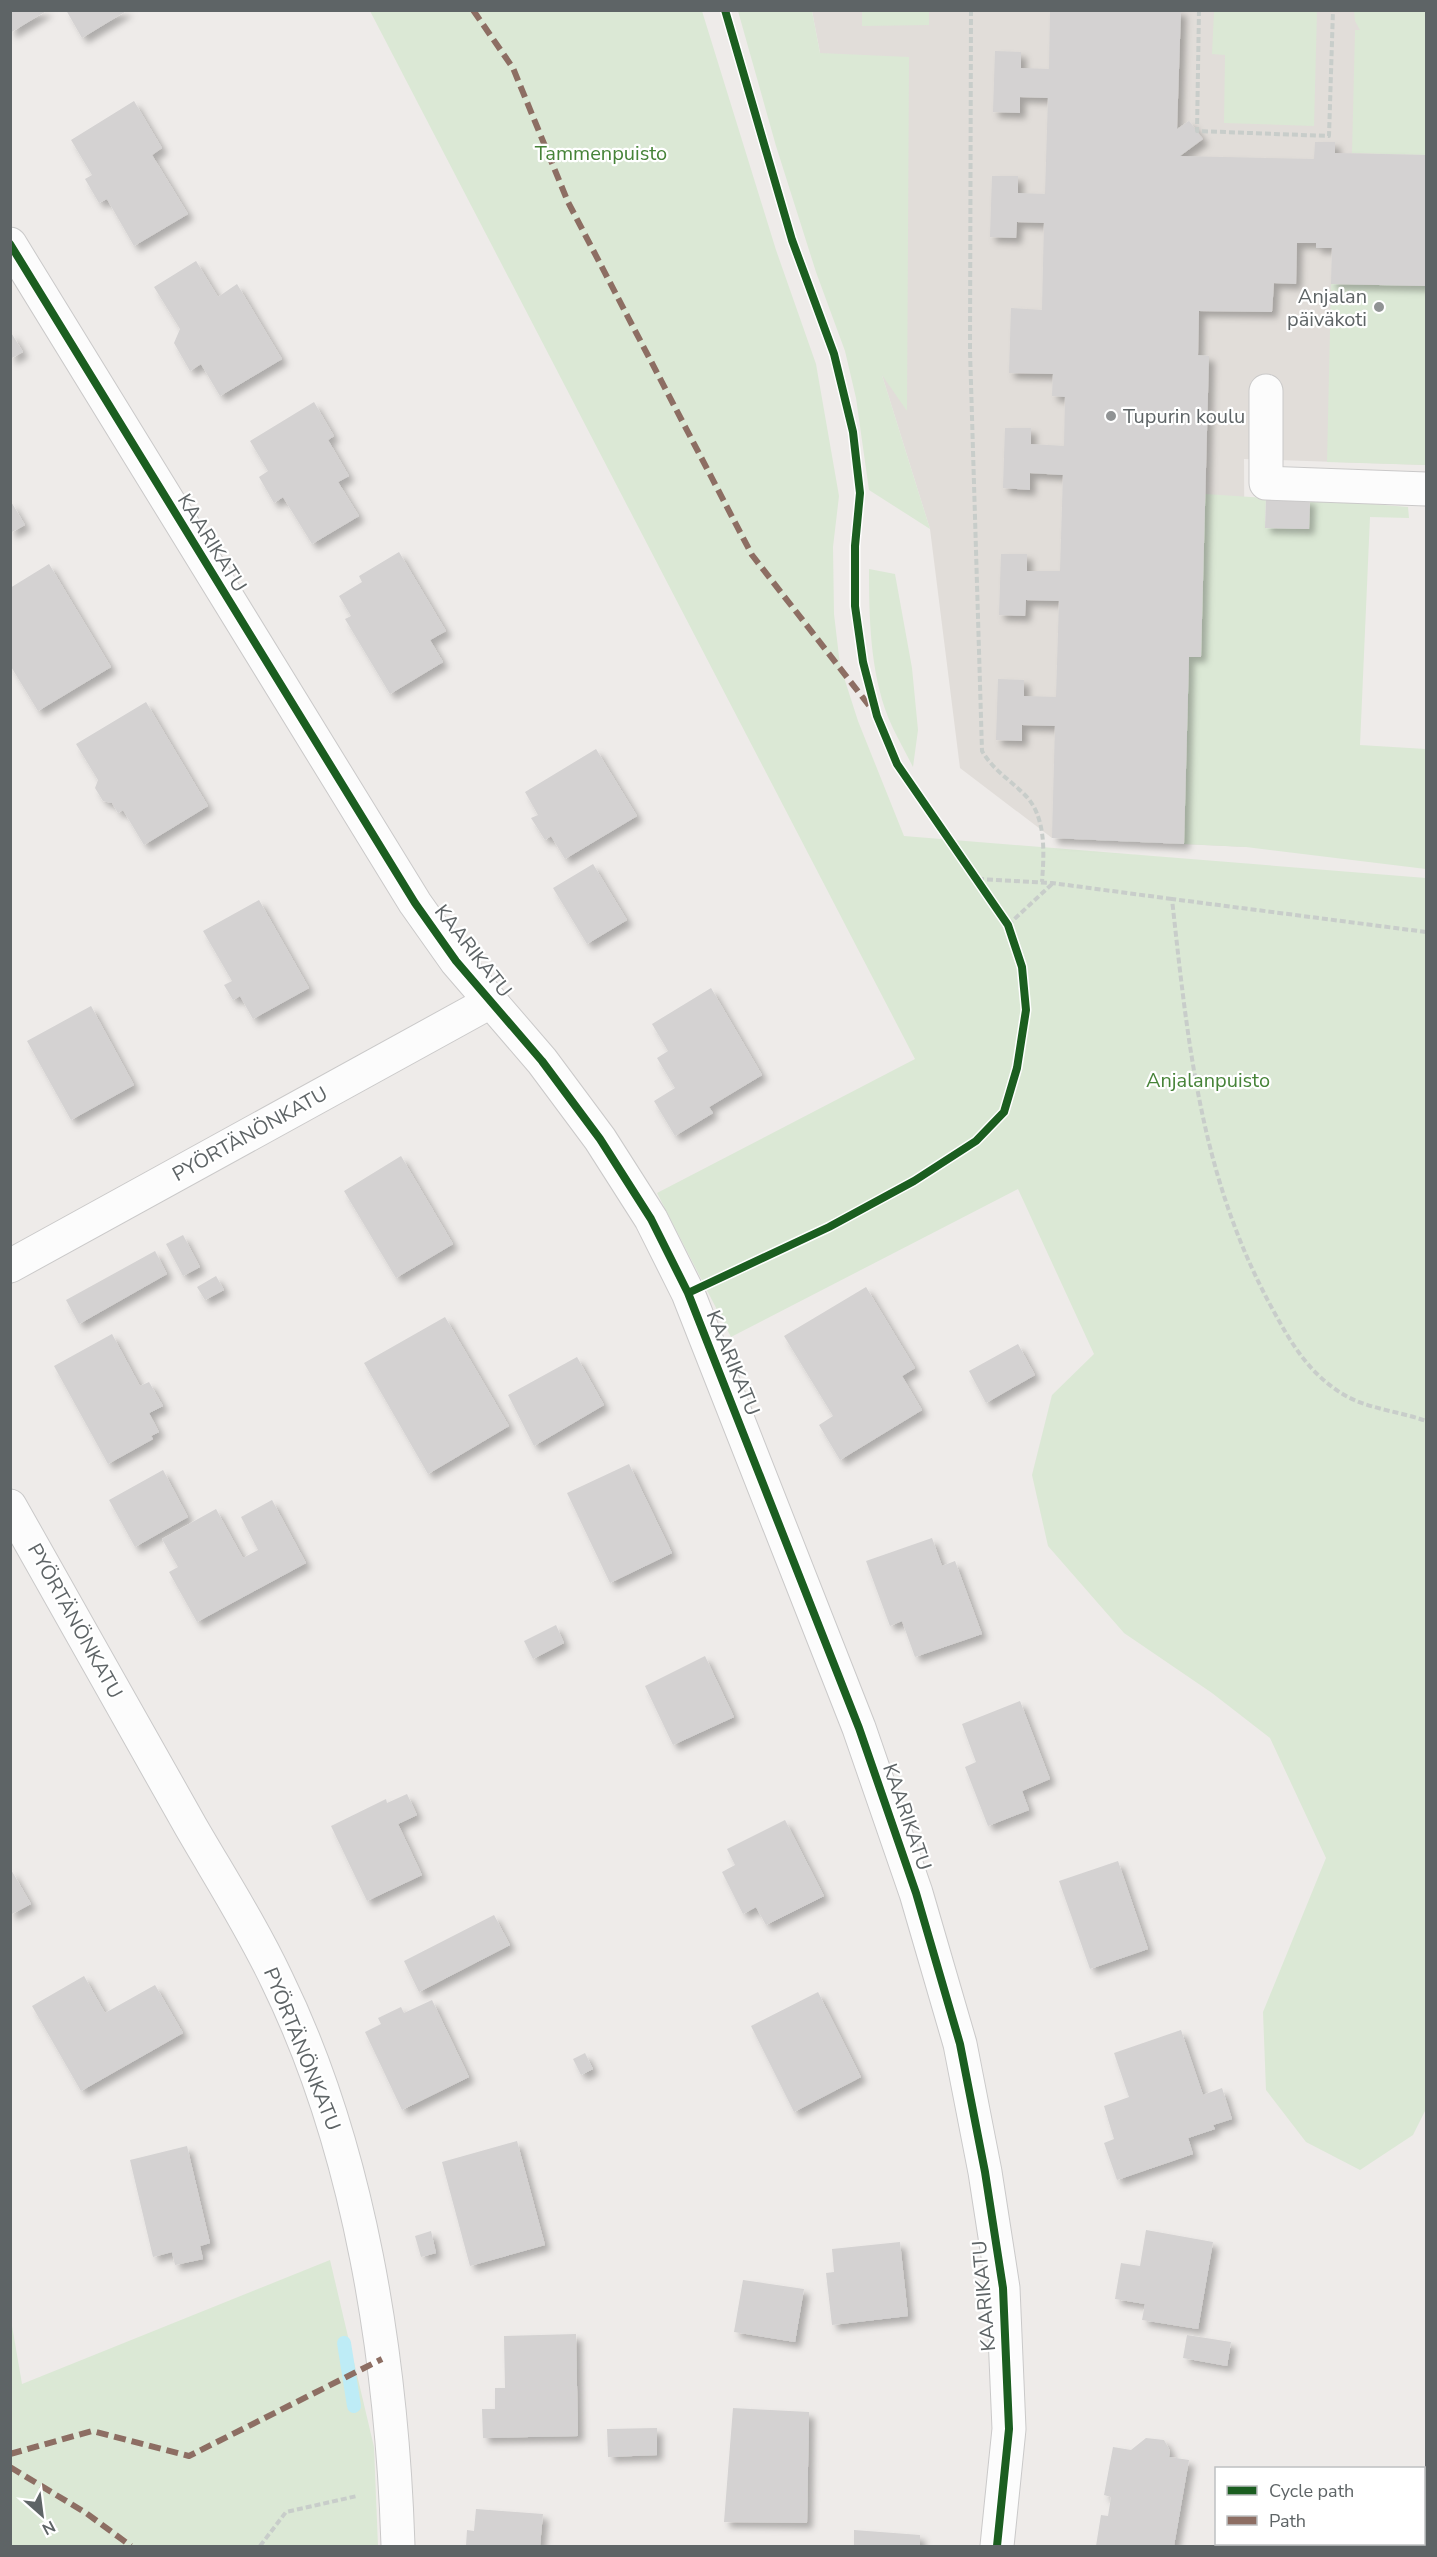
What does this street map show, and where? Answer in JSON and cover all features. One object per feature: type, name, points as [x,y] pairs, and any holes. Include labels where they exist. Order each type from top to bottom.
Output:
[{"type":"street","name":"KAARIKATU","points":[[10,244],[415,903],[456,961],[542,1062],[600,1139],[651,1219],[688,1293],[859,1728],[916,1893],[960,2044],[985,2172],[1003,2288],[1009,2429],[997,2547]]},
{"type":"street","points":[[1266,391],[1266,483],[1426,489]]},
{"type":"street","name":"PYÖRTÄNÖNKATU","points":[[10,1266],[490,1002]]},
{"type":"street","name":"PYÖRTÄNÖNKATU","points":[[10,1506],[277,1980],[312,2063],[335,2129],[368,2268],[382,2359],[396,2490],[398,2547]]},
{"type":"path","points":[[971,10],[970,350],[982,751],[1005,780],[1025,794],[1036,813],[1044,846],[1042,882]]},
{"type":"path","points":[[1199,10],[1197,131],[1329,136],[1333,10]]},
{"type":"path","points":[[971,869],[984,888]]},
{"type":"path","points":[[978,879],[1052,883],[1426,932]]},
{"type":"path","points":[[1008,926],[1052,883]]},
{"type":"path","points":[[1172,899],[1196,1092],[1221,1191],[1257,1280],[1294,1348],[1313,1371],[1342,1394],[1426,1421]]},
{"type":"path","points":[[1002,916],[1012,936]]},
{"type":"path","points":[[260,2547],[286,2512],[344,2498],[396,2490]]},
{"type":"shaded area","name":"Tupurin koulu","points":[[812,11],[1426,11],[1426,465],[1244,459],[1246,847],[1052,838],[960,768],[930,529],[881,372]]},
{"type":"green space","name":"Anjalanpuisto","points":[[370,11],[702,11],[776,250],[816,364],[839,496],[833,547],[834,614],[840,665],[858,721],[904,836],[1426,878],[1426,2109],[1413,2135],[1360,2170],[1306,2142],[1266,2090],[1263,2012],[1326,1858],[1270,1738],[1212,1693],[1124,1633],[1048,1546],[1032,1475],[1052,1395],[1094,1354],[1018,1189],[731,1337],[657,1193],[915,1059]]},
{"type":"green space","points":[[738,11],[812,11],[820,53],[909,57],[907,411],[882,375],[930,529],[869,490],[856,398],[845,351],[816,272],[776,146]]},
{"type":"green space","points":[[862,11],[929,11],[929,25],[862,26]]},
{"type":"green space","points":[[1214,11],[1317,11],[1314,126],[1224,123],[1225,55],[1212,54]]},
{"type":"green space","points":[[1354,11],[1426,11],[1426,155],[1352,153],[1355,30],[1360,30],[1355,21]]},
{"type":"green space","points":[[1331,284],[1426,286],[1426,465],[1327,462]]},
{"type":"green space","points":[[1205,494],[1266,498],[1265,528],[1309,529],[1310,499],[1408,507],[1409,518],[1370,517],[1360,745],[1426,749],[1426,869],[1246,847],[1184,844],[1189,657]]},
{"type":"green space","points":[[869,569],[895,574],[912,668],[918,730],[913,767],[888,717],[877,681],[870,625]]},
{"type":"green space","points":[[330,2260],[374,2447],[378,2546],[11,2546],[11,2320],[22,2384]]},
{"type":"building","points":[[10,10],[48,10],[10,33]]},
{"type":"building","points":[[66,10],[128,10],[82,38]]},
{"type":"building","points":[[1050,10],[1181,10],[1177,129],[1189,121],[1203,139],[1180,156],[1314,159],[1315,142],[1335,142],[1335,153],[1426,155],[1426,286],[1331,284],[1332,248],[1316,248],[1316,243],[1297,243],[1296,284],[1274,283],[1272,312],[1199,311],[1198,355],[1209,356],[1201,657],[1189,657],[1184,844],[1052,838],[1055,726],[1022,725],[1022,741],[996,740],[998,679],[1024,680],[1024,696],[1056,697],[1059,601],[1026,600],[1025,616],[999,615],[1001,554],[1027,554],[1027,571],[1060,571],[1063,475],[1030,473],[1030,490],[1003,488],[1005,428],[1031,428],[1031,444],[1064,446],[1065,397],[1052,396],[1053,374],[1009,373],[1011,308],[1042,310],[1044,223],[1017,222],[1016,238],[990,237],[992,176],[1018,176],[1018,193],[1045,194],[1048,98],[1020,97],[1020,113],[993,112],[995,51],[1021,52],[1021,68],[1049,69]]},
{"type":"building","points":[[134,101],[162,148],[152,155],[188,214],[134,246],[107,199],[99,203],[85,179],[92,175],[71,140]]},
{"type":"building","points":[[196,261],[218,297],[237,284],[282,359],[220,396],[201,364],[190,371],[174,343],[180,329],[154,287]]},
{"type":"building","points":[[10,331],[23,352],[10,359]]},
{"type":"building","points":[[314,402],[334,436],[328,440],[349,476],[338,482],[359,516],[312,544],[283,497],[274,503],[259,477],[268,471],[250,441]]},
{"type":"building","points":[[1266,498],[1310,499],[1309,529],[1265,528]]},
{"type":"building","points":[[10,500],[25,525],[10,533]]},
{"type":"building","points":[[399,552],[446,631],[430,640],[443,662],[390,694],[345,619],[351,616],[339,596],[362,582],[359,576]]},
{"type":"building","points":[[49,564],[111,667],[38,711],[10,665],[10,588]]},
{"type":"building","points":[[146,702],[208,806],[144,845],[123,810],[118,813],[112,803],[103,801],[95,788],[98,780],[76,744]]},
{"type":"building","points":[[596,749],[637,816],[565,859],[551,836],[545,840],[531,818],[538,815],[525,792]]},
{"type":"building","points":[[593,864],[627,920],[587,944],[553,888]]},
{"type":"building","points":[[259,900],[309,988],[253,1019],[240,996],[233,1000],[224,985],[232,981],[203,931]]},
{"type":"building","points":[[711,988],[762,1075],[709,1107],[713,1113],[675,1136],[654,1101],[675,1088],[657,1058],[668,1051],[652,1024]]},
{"type":"building","points":[[91,1006],[134,1085],[71,1120],[27,1041]]},
{"type":"building","points":[[401,1156],[453,1244],[396,1278],[344,1191]]},
{"type":"building","points":[[183,1235],[200,1267],[183,1276],[166,1244]]},
{"type":"building","points":[[155,1251],[167,1274],[79,1324],[66,1300]]},
{"type":"building","points":[[216,1276],[224,1290],[205,1300],[197,1287]]},
{"type":"building","points":[[866,1287],[915,1368],[902,1376],[922,1410],[840,1460],[819,1425],[833,1416],[784,1336]]},
{"type":"building","points":[[445,1317],[509,1426],[428,1474],[364,1363]]},
{"type":"building","points":[[112,1334],[140,1386],[149,1382],[163,1406],[149,1413],[159,1432],[151,1436],[153,1439],[108,1464],[54,1366]]},
{"type":"building","points":[[1018,1344],[1035,1375],[986,1403],[969,1371]]},
{"type":"building","points":[[577,1357],[604,1405],[534,1446],[508,1395]]},
{"type":"building","points":[[629,1464],[672,1553],[610,1583],[567,1493]]},
{"type":"building","points":[[163,1470],[188,1517],[135,1547],[109,1500]]},
{"type":"building","points":[[272,1500],[306,1563],[197,1622],[169,1572],[178,1567],[162,1539],[216,1509],[243,1558],[258,1550],[241,1517]]},
{"type":"building","points":[[932,1538],[942,1566],[955,1561],[982,1634],[915,1657],[902,1621],[890,1626],[866,1561]]},
{"type":"building","points":[[556,1625],[564,1643],[533,1659],[524,1641]]},
{"type":"building","points":[[705,1656],[734,1717],[673,1745],[645,1686]]},
{"type":"building","points":[[1020,1701],[1050,1779],[1022,1791],[1029,1810],[988,1826],[965,1767],[976,1762],[962,1724]]},
{"type":"building","points":[[407,1794],[417,1815],[398,1824],[422,1875],[367,1901],[331,1826],[386,1799],[387,1803]]},
{"type":"building","points":[[785,1820],[824,1896],[766,1925],[756,1907],[743,1914],[722,1872],[735,1865],[727,1849]]},
{"type":"building","points":[[1118,1861],[1148,1949],[1090,1969],[1059,1881]]},
{"type":"building","points":[[10,1868],[31,1904],[10,1915]]},
{"type":"building","points":[[494,1915],[510,1945],[419,1992],[404,1961]]},
{"type":"building","points":[[84,1976],[105,2013],[155,1985],[183,2033],[81,2091],[32,2006]]},
{"type":"building","points":[[818,1992],[861,2077],[794,2112],[751,2026]]},
{"type":"building","points":[[432,2000],[469,2077],[402,2110],[365,2032],[381,2024],[378,2018],[401,2007],[404,2013]]},
{"type":"building","points":[[1181,2030],[1203,2095],[1222,2088],[1232,2119],[1213,2125],[1215,2129],[1188,2138],[1193,2154],[1117,2180],[1104,2143],[1114,2139],[1104,2106],[1129,2097],[1114,2053]]},
{"type":"building","points":[[585,2053],[593,2069],[581,2075],[573,2059]]},
{"type":"building","points":[[517,2141],[545,2245],[470,2266],[442,2162]]},
{"type":"building","points":[[187,2146],[210,2243],[200,2246],[203,2259],[175,2265],[172,2252],[153,2257],[130,2160]]},
{"type":"building","points":[[1146,2230],[1213,2242],[1198,2329],[1142,2320],[1145,2304],[1115,2299],[1121,2263],[1140,2266]]},
{"type":"building","points":[[431,2231],[436,2253],[421,2257],[415,2236]]},
{"type":"building","points":[[900,2242],[908,2316],[832,2325],[826,2273],[834,2272],[832,2249]]},
{"type":"building","points":[[743,2280],[804,2289],[795,2342],[734,2332]]},
{"type":"building","points":[[576,2334],[578,2436],[483,2438],[482,2409],[495,2409],[495,2388],[505,2388],[504,2336]]},
{"type":"building","points":[[1187,2335],[1231,2342],[1227,2366],[1183,2358]]},
{"type":"building","points":[[733,2408],[809,2412],[807,2523],[724,2522]]},
{"type":"building","points":[[657,2428],[657,2455],[608,2457],[607,2429]]},
{"type":"building","points":[[1146,2438],[1164,2440],[1170,2451],[1169,2457],[1189,2460],[1174,2546],[1096,2546],[1101,2515],[1108,2516],[1111,2497],[1104,2495],[1113,2447],[1131,2450]]},
{"type":"building","points":[[476,2509],[543,2514],[540,2546],[466,2546],[467,2530],[474,2531]]},
{"type":"building","points":[[854,2530],[920,2535],[920,2546],[854,2546]]},
{"type":"waterway","points":[[344,2343],[354,2406]]},
{"type":"marked path","points":[[473,10],[513,68],[568,202],[752,555],[871,708]]},
{"type":"marked path","points":[[10,2454],[92,2431],[189,2456],[382,2359]]},
{"type":"marked path","points":[[10,2467],[86,2513],[131,2546]]},
{"type":"cycle path","points":[[688,1293],[829,1227],[914,1181],[976,1141],[1004,1112],[1017,1068],[1026,1010],[1022,967],[1008,925],[897,764],[877,716],[863,662],[855,606],[855,546],[860,493],[853,432],[834,354],[792,240],[725,10]]},
{"type":"cycle path","points":[[10,244],[415,903],[456,961],[542,1061],[600,1139],[651,1219],[688,1293],[859,1728],[916,1893],[960,2044],[985,2172],[1003,2288],[1009,2429],[997,2546]]},
{"type":"place","name":"Anjalan päiväkoti","points":[[1379,307]]},
{"type":"place","name":"Tupurin koulu","points":[[1111,416]]},
{"type":"park label","name":"Tammenpuisto","points":[[601,153]]}]
